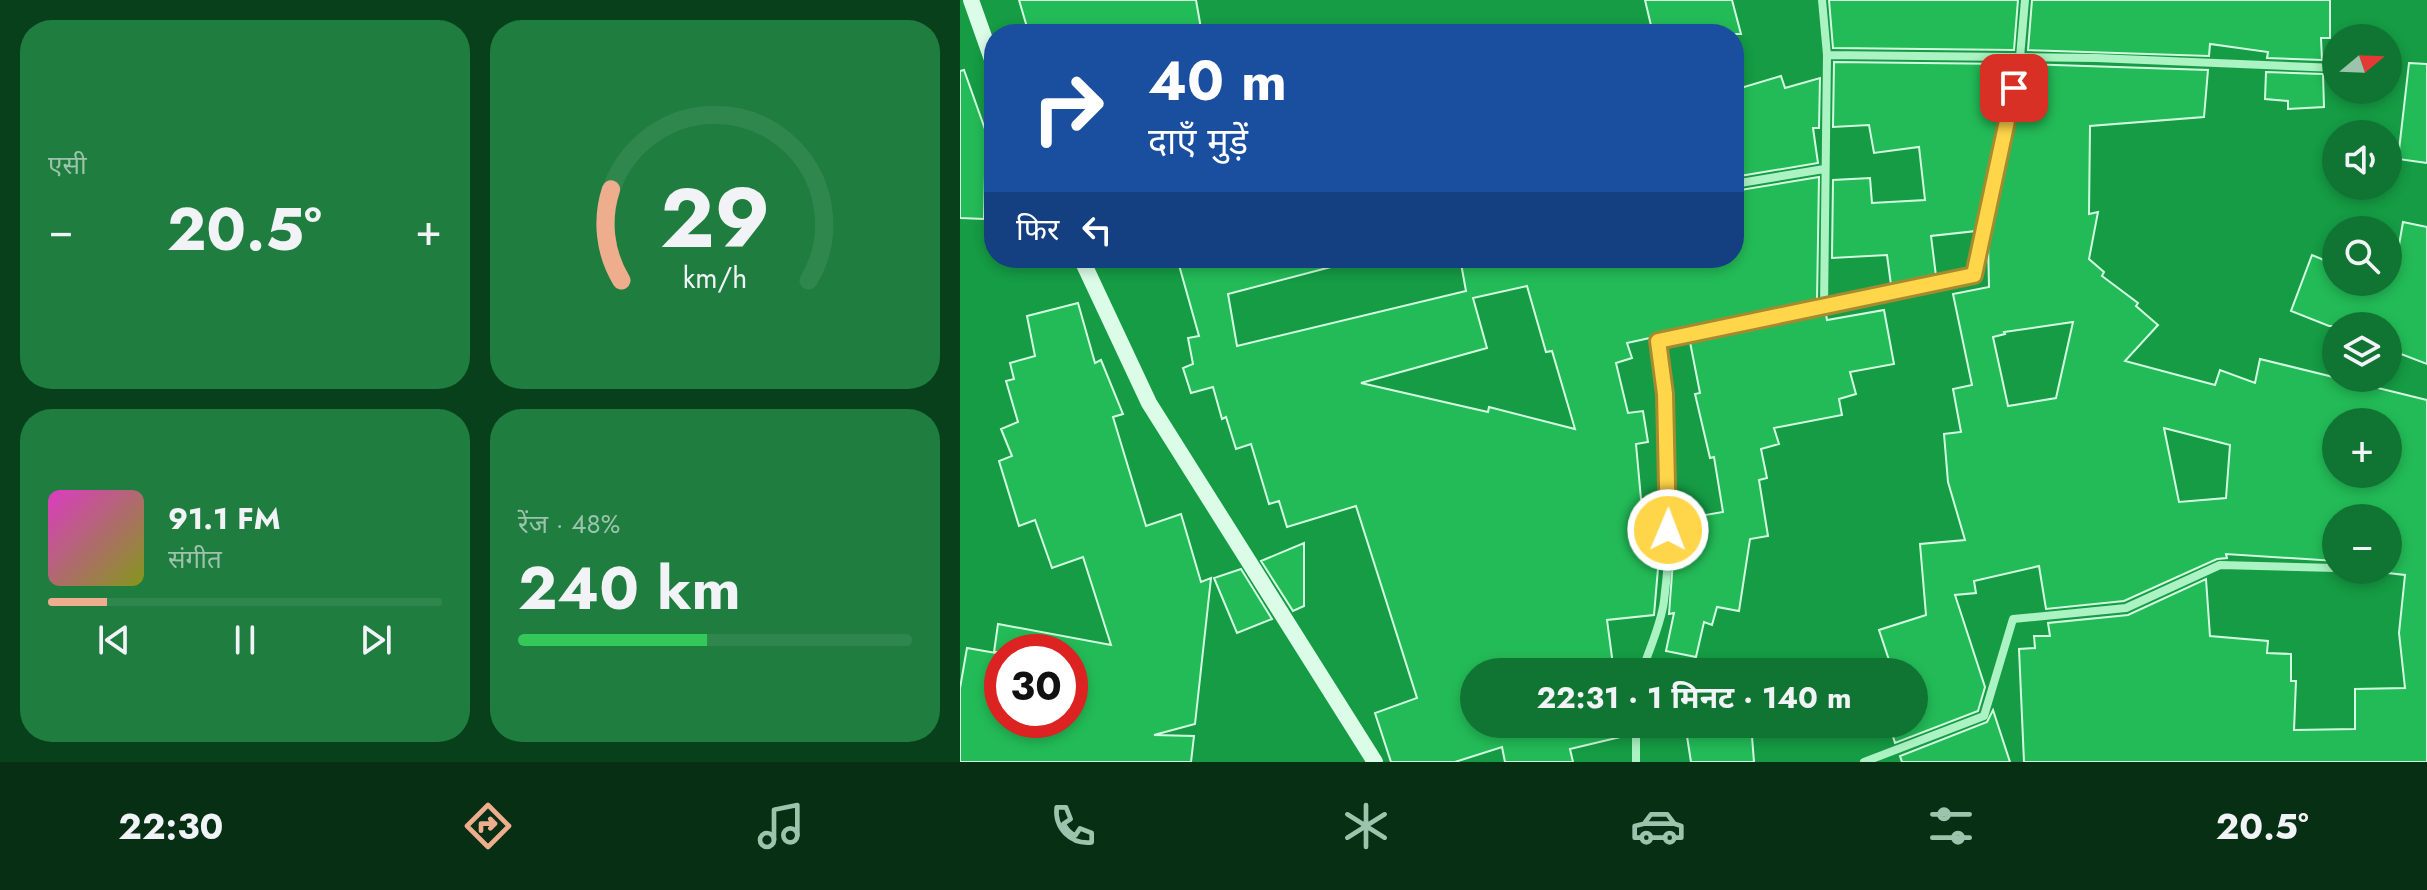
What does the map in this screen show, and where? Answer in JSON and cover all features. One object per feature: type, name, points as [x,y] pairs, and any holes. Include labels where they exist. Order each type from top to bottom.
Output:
[{"type":"street","points":[[971,0],[984,37]]},
{"type":"street","points":[[1822,0],[1827,55],[1824,307]]},
{"type":"street","points":[[1646,658],[1664,603],[1669,506],[1665,394],[1658,341],[1974,275],[2020,57],[2025,0]]},
{"type":"street","points":[[1827,55],[2020,57],[2322,68]]},
{"type":"street","points":[[1744,182],[1824,169]]},
{"type":"street","points":[[1086,268],[1149,403],[1375,762]]},
{"type":"street","points":[[1864,762],[1984,716],[2013,619],[2126,608],[2220,565],[2322,568]]},
{"type":"street","points":[[1636,738],[1636,762]]},
{"type":"building","points":[[1019,0],[1196,0],[1200,24],[1026,24]]},
{"type":"building","points":[[1645,0],[1732,0],[1738,24],[1651,24]]},
{"type":"building","points":[[1829,0],[2018,0],[2014,50],[1833,48]]},
{"type":"building","points":[[2032,0],[2330,0],[2330,24],[2322,24],[2322,60],[2267,58],[2268,52],[2210,44],[2209,56],[2028,50]]},
{"type":"building","points":[[1834,62],[2011,64],[1976,231],[1931,236],[1936,276],[1891,285],[1887,255],[1832,258],[1833,180],[1870,178],[1872,203],[1925,200],[1919,147],[1874,153],[1869,125],[1833,127]]},
{"type":"building","points":[[2409,63],[2427,64],[2427,163],[2402,160],[2402,124]]},
{"type":"building","points":[[2026,64],[2208,70],[2204,117],[2090,126],[2089,214],[2098,212],[2089,259],[2104,272],[2102,276],[2138,303],[2136,306],[2158,325],[2125,361],[2215,385],[2220,370],[2255,383],[2260,359],[2322,374],[2322,392],[2394,392],[2427,400],[2427,762],[2024,762],[2019,649],[2035,648],[2034,636],[2050,636],[2048,623],[2128,615],[2206,579],[2210,636],[2268,641],[2267,653],[2291,654],[2291,681],[2296,681],[2294,730],[2355,729],[2355,689],[2405,688],[2399,633],[2405,575],[2402,575],[2402,504],[2322,504],[2322,560],[2226,554],[2227,558],[2217,559],[2124,601],[2046,609],[2039,566],[1974,581],[1976,593],[1955,595],[1985,687],[1978,711],[1928,730],[1928,658],[1888,658],[1879,630],[1926,615],[1920,544],[1965,540],[1948,482],[1944,434],[1961,432],[1953,389],[1972,385],[1953,294],[1989,287],[1988,241]],"holes":[[[2073,322],[2056,398],[2008,406],[1993,337],[2004,332]],[[2164,428],[2230,445],[2226,498],[2179,502]]]},
{"type":"building","points":[[964,70],[984,126],[984,219],[960,218],[960,71]]},
{"type":"building","points":[[2266,72],[2322,74],[2324,107],[2288,109],[2288,101],[2265,99]]},
{"type":"building","points":[[1781,76],[1785,88],[1820,78],[1819,128],[1813,128],[1818,163],[1744,175],[1744,87]]},
{"type":"building","points":[[1819,177],[1817,301],[1627,343],[1632,358],[1616,363],[1628,413],[1643,411],[1648,442],[1636,444],[1641,499],[1649,499],[1655,523],[1662,522],[1654,615],[1607,620],[1612,658],[1460,658],[1460,738],[1616,738],[1570,749],[1573,762],[1505,762],[1502,747],[1455,762],[1391,762],[1375,713],[1417,698],[1356,506],[1287,527],[1279,501],[1269,504],[1251,444],[1236,449],[1226,417],[1222,419],[1213,387],[1191,393],[1183,368],[1193,364],[1188,338],[1199,336],[1180,268],[1327,268],[1228,294],[1237,346],[1466,291],[1462,268],[1744,268],[1744,189]],"holes":[[[1527,286],[1546,352],[1552,351],[1575,429],[1489,407],[1488,412],[1361,383],[1487,348],[1473,298]]]},
{"type":"building","points":[[2403,222],[2427,227],[2427,364],[2402,354],[2402,312],[2322,312],[2322,323],[2291,311],[2312,255],[2322,259],[2322,296],[2402,296]]},
{"type":"building","points":[[1078,303],[1095,363],[1101,360],[1123,414],[1113,417],[1146,526],[1181,514],[1201,582],[1211,578],[1195,724],[1154,735],[1194,736],[1191,762],[960,762],[960,688],[967,648],[984,651],[984,738],[1088,738],[1088,641],[1111,645],[1083,557],[1052,568],[1035,520],[1019,526],[999,461],[1012,456],[1001,429],[1018,422],[1006,381],[1014,379],[1010,363],[1035,356],[1027,316]]},
{"type":"building","points":[[1884,310],[1894,364],[1850,372],[1856,394],[1839,399],[1842,415],[1774,428],[1779,444],[1761,449],[1767,478],[1759,480],[1768,536],[1750,539],[1739,611],[1717,607],[1712,625],[1704,622],[1696,657],[1666,651],[1674,613],[1669,614],[1676,520],[1723,512],[1714,457],[1710,458],[1695,394],[1700,393],[1690,342],[1823,314],[1826,314],[1827,320]]},
{"type":"building","points":[[1304,543],[1304,606],[1293,611],[1261,561]]},
{"type":"building","points":[[1241,569],[1272,619],[1237,633],[1214,578]]},
{"type":"building","points":[[998,624],[1052,634],[997,634]]},
{"type":"building","points":[[1993,710],[2010,762],[1902,762],[1900,756],[1987,722]]},
{"type":"building","points":[[1687,738],[1752,738],[1754,762],[1691,762]]},
{"type":"route","points":[[1668,530],[1665,394],[1658,341],[1974,275],[2014,88]]}]
